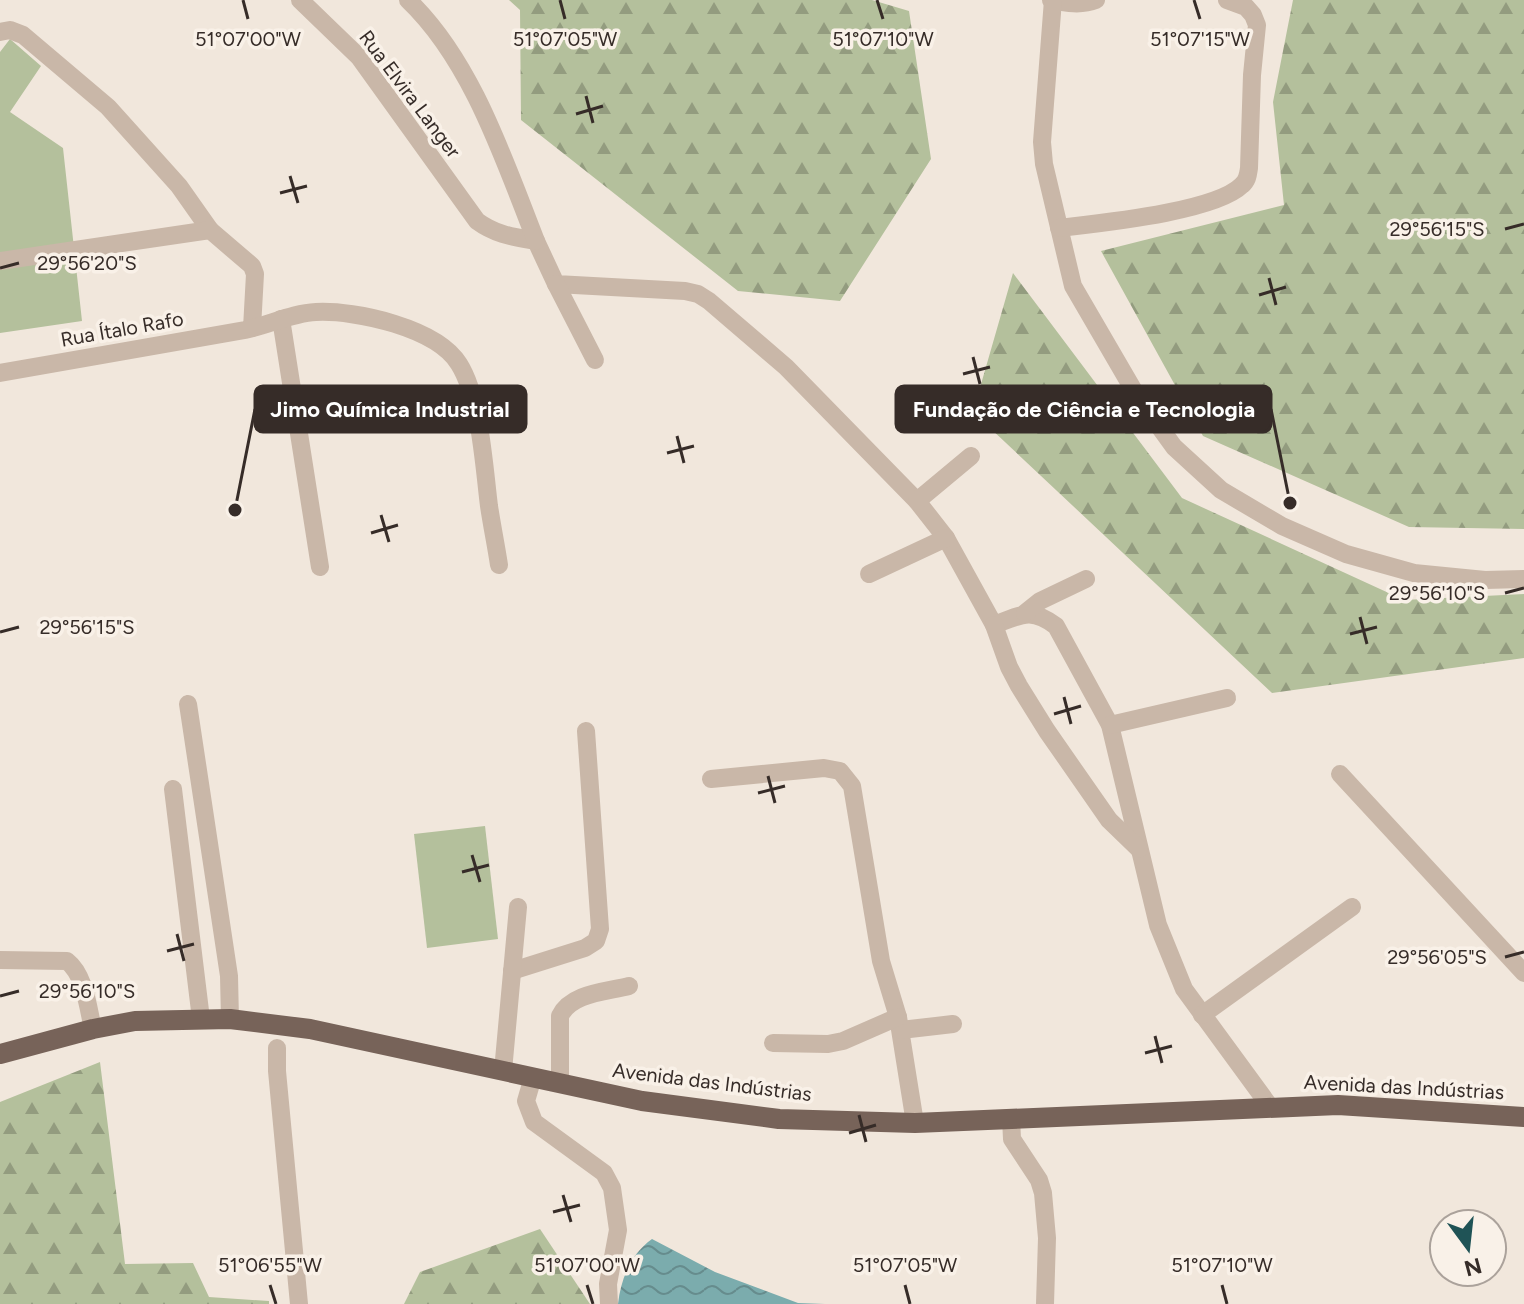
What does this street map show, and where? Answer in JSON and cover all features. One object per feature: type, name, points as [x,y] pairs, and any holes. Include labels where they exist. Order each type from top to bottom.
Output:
[{"type":"main road","name":"Avenida das Indústrias","points":[[0,1054],[135,1021],[230,1019],[310,1029],[642,1101],[779,1119],[915,1123],[1338,1105],[1524,1117]]},
{"type":"street","name":"Rua Elvira Langer","points":[[300,0],[359,57],[477,221],[501,235],[536,241]]},
{"type":"street","points":[[408,0],[435,29],[461,68],[497,142],[536,241],[595,360]]},
{"type":"street","points":[[1096,0],[1075,4],[1052,0],[1042,142],[1044,164],[1073,286],[1137,396],[1174,447],[1221,490],[1282,526],[1346,554],[1414,573],[1485,580],[1524,579]]},
{"type":"street","points":[[1059,228],[1195,207],[1228,194],[1247,180],[1257,25],[1246,7],[1227,0]]},
{"type":"street","points":[[0,32],[10,30],[23,35],[108,107],[179,186],[210,230],[252,266],[255,274],[252,328]]},
{"type":"street","points":[[0,261],[210,230]]},
{"type":"street","points":[[556,284],[698,294],[786,367],[917,501],[946,538],[994,625],[1019,686],[1109,820],[1139,850]]},
{"type":"street","name":"Rua Ítalo Rafo","points":[[0,373],[252,328],[312,312],[373,317],[429,337],[445,347],[459,362],[469,382],[481,439],[499,565]]},
{"type":"street","points":[[281,319],[320,567]]},
{"type":"street","points":[[917,501],[971,456]]},
{"type":"street","points":[[869,574],[946,538]]},
{"type":"street","points":[[994,625],[1025,613],[1040,601],[1086,579]]},
{"type":"street","points":[[1025,613],[1042,615],[1056,626],[1110,725],[1158,925],[1184,989],[1271,1108]]},
{"type":"street","points":[[1110,725],[1227,698]]},
{"type":"street","points":[[188,704],[229,976],[230,1019]]},
{"type":"street","points":[[512,971],[585,948],[596,941],[600,929],[586,731]]},
{"type":"street","points":[[711,779],[824,768],[840,771],[852,786],[881,961],[900,1024],[915,1123]]},
{"type":"street","points":[[1340,774],[1524,973]]},
{"type":"street","points":[[173,789],[201,1019]]},
{"type":"street","points":[[503,1071],[518,907]]},
{"type":"street","points":[[1202,1015],[1352,907]]},
{"type":"street","points":[[0,960],[67,961],[74,966],[93,1029]]},
{"type":"street","points":[[560,1083],[560,1016],[564,1007],[575,1000],[629,986]]},
{"type":"street","points":[[773,1043],[828,1044],[900,1024],[953,1024]]},
{"type":"street","points":[[277,1048],[299,1304]]},
{"type":"street","points":[[533,1077],[526,1101],[534,1122],[609,1179],[618,1230],[608,1284],[609,1304]]},
{"type":"street","points":[[1011,1118],[1012,1139],[1039,1180],[1043,1193],[1047,1238],[1045,1304]]},
{"type":"green space","points":[[509,0],[872,0],[909,11],[931,159],[840,301],[738,291],[521,120],[520,10]]},
{"type":"green space","points":[[1293,0],[1524,0],[1524,529],[1409,527],[1203,436],[1101,251],[1284,205],[1273,102]]},
{"type":"green space","points":[[10,39],[41,66],[10,112],[63,148],[82,321],[0,333],[0,52]]},
{"type":"green space","points":[[1013,273],[1182,498],[1404,600],[1524,594],[1524,658],[1272,693],[973,412]]},
{"type":"green space","points":[[485,826],[498,939],[427,948],[414,834]]},
{"type":"green space","points":[[100,1062],[125,1264],[193,1263],[209,1297],[269,1301],[269,1304],[0,1304],[0,1102]]},
{"type":"green space","points":[[540,1229],[590,1304],[404,1304],[420,1272]]},
{"type":"water","points":[[652,1239],[715,1272],[798,1303],[825,1304],[618,1304],[628,1267]]},
{"type":"place","name":"Fundação de Ciência e Tecnologia","points":[[1290,503]]},
{"type":"place","name":"Jimo Química Industrial","points":[[235,510]]}]
